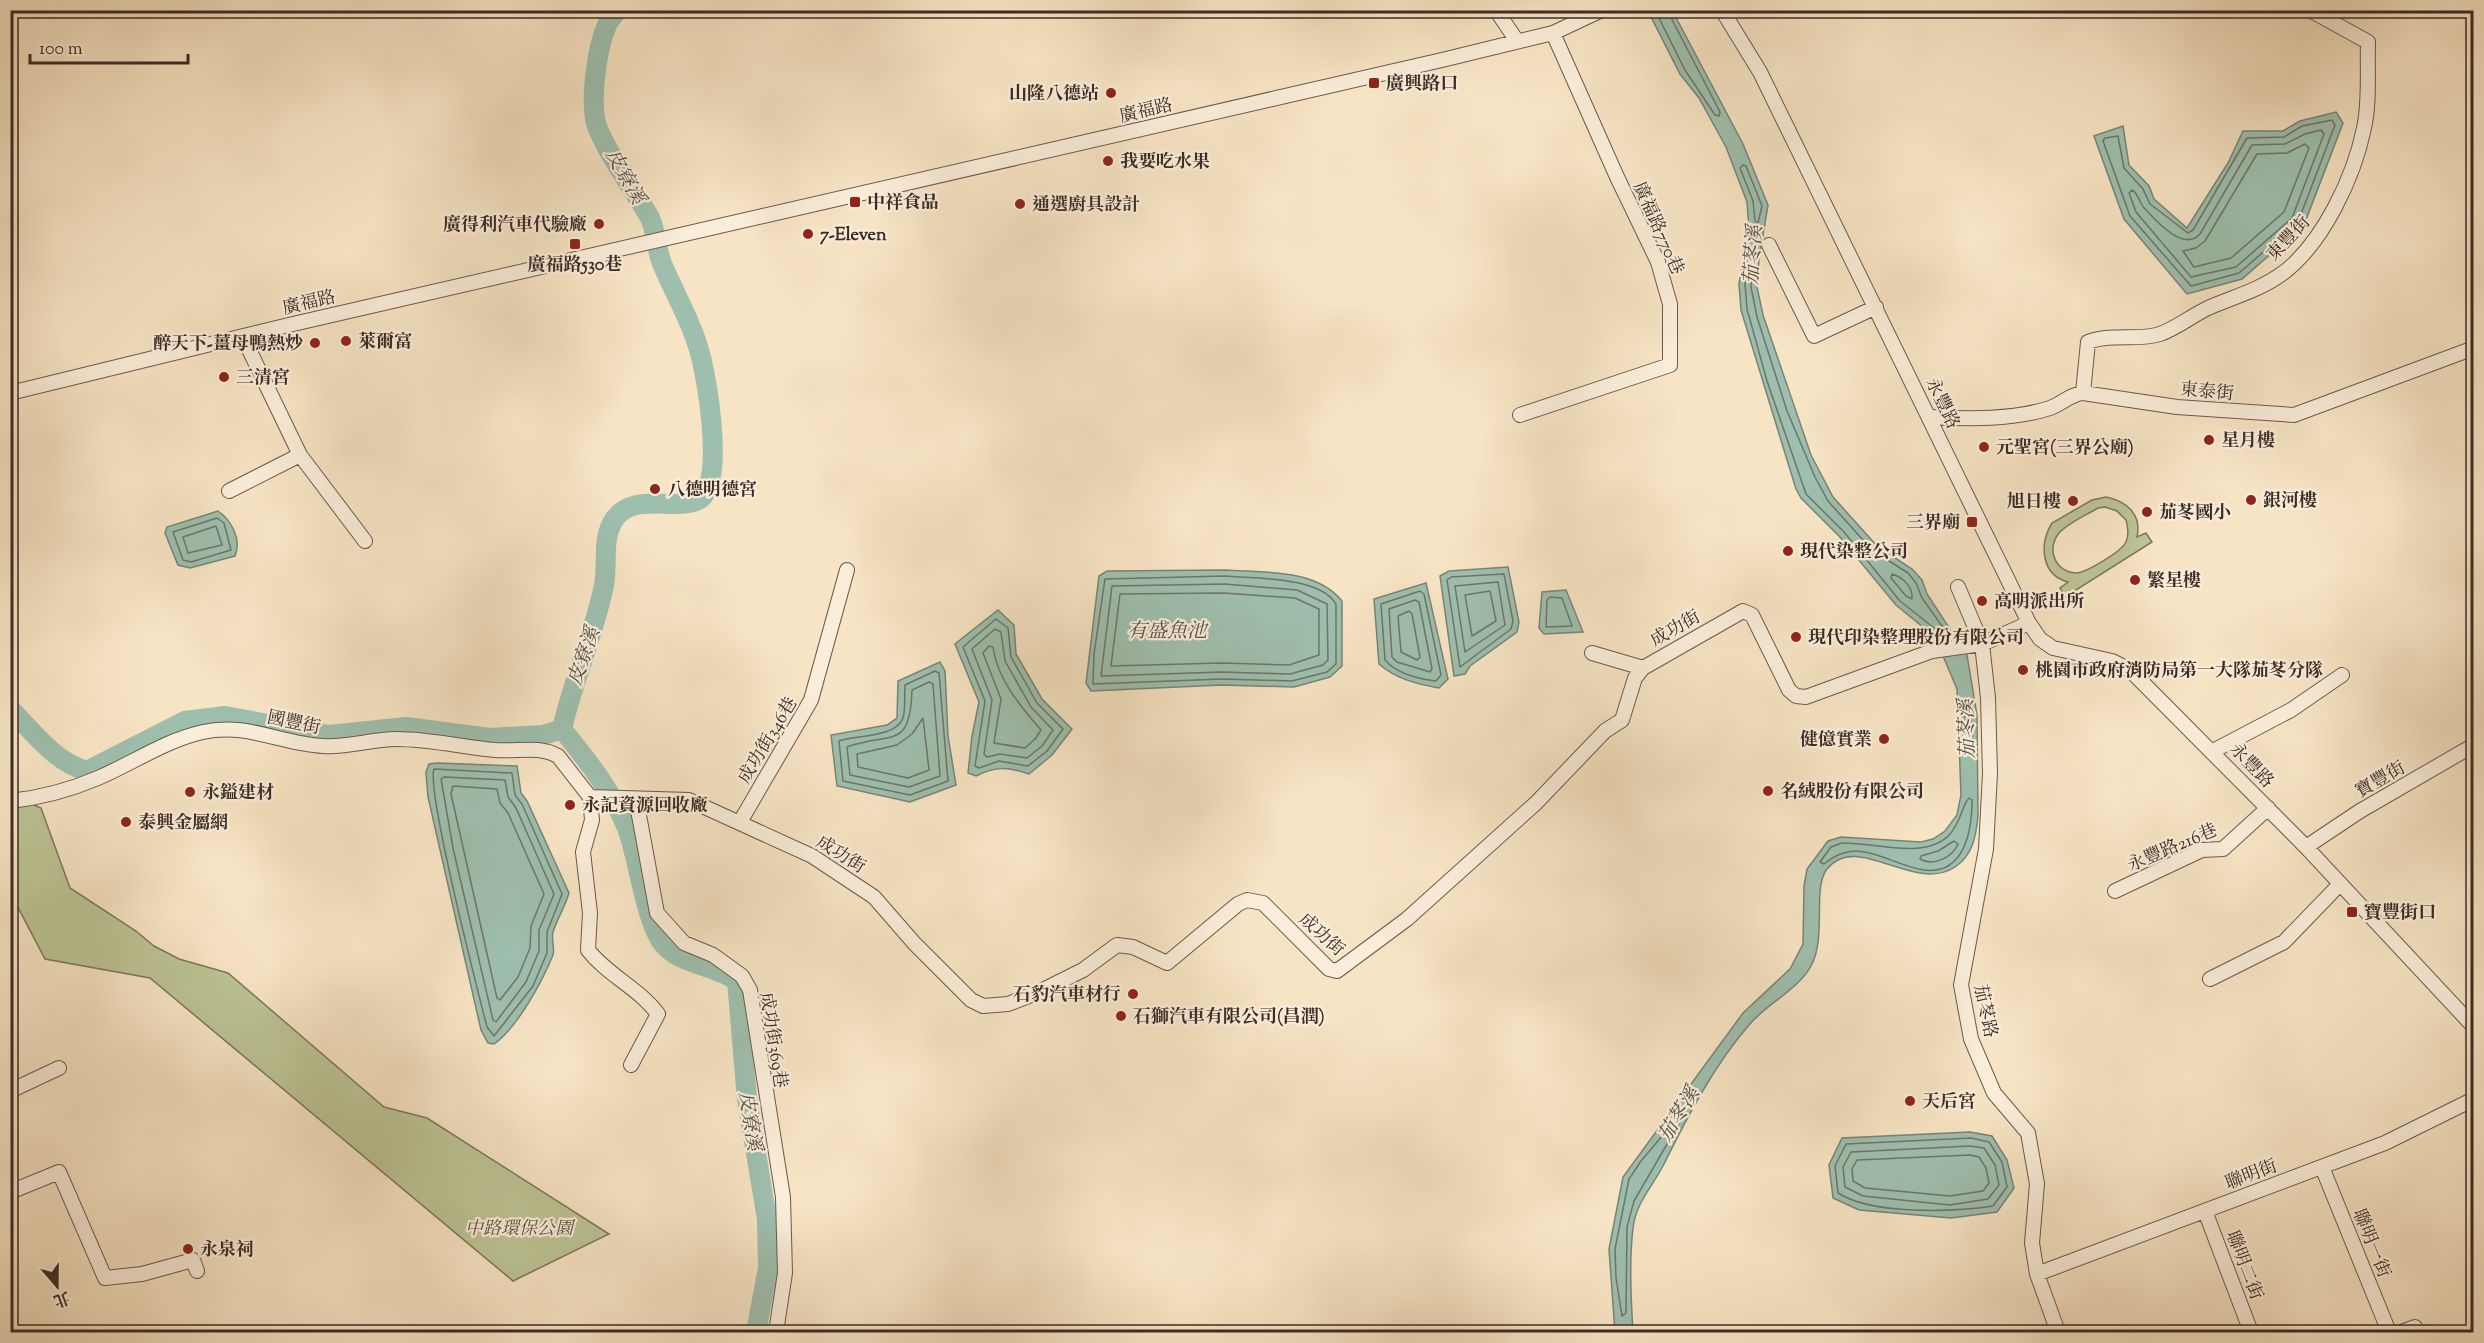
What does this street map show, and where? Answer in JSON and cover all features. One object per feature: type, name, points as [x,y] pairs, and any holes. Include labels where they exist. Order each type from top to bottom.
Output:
[{"type":"street","points":[[1496,10],[1516,41]]},
{"type":"street","name":"廣福路","points":[[10,393],[694,231],[1019,159],[1552,33],[1602,10]]},
{"type":"street","name":"永豐路","points":[[1722,10],[1760,72],[2029,623],[2040,639],[2053,648],[2112,661],[2130,669],[2268,807],[2474,1027]]},
{"type":"street","name":"東豐街","points":[[2083,393],[2088,342],[2102,337],[2159,334],[2211,307],[2254,291],[2283,273],[2328,220],[2354,162],[2365,127],[2368,42],[2310,10]]},
{"type":"street","name":"廣福路770巷","points":[[1520,416],[1670,365],[1670,304],[1658,262],[1552,33]]},
{"type":"street","points":[[1769,244],[1814,336],[1876,307]]},
{"type":"street","points":[[243,338],[300,456],[365,541]]},
{"type":"street","name":"東泰街","points":[[2083,393],[2177,407],[2294,415],[2474,348]]},
{"type":"street","points":[[1930,417],[2023,414],[2052,408],[2074,394],[2083,393]]},
{"type":"street","points":[[229,491],[300,456]]},
{"type":"street","name":"成功街346巷","points":[[740,822],[811,700],[847,570]]},
{"type":"street","name":"茄苳路","points":[[1958,587],[1982,644],[1988,698],[1990,773],[1986,838],[1961,985],[1971,1039],[1994,1093],[2028,1133],[2037,1184],[2032,1243],[2037,1274],[2058,1332]]},
{"type":"street","name":"成功街","points":[[593,798],[689,800],[812,856],[874,897],[914,943],[963,993],[983,1006],[1008,1004],[1039,992],[1083,970],[1117,945],[1133,947],[1167,963],[1238,904],[1247,900],[1263,903],[1329,969],[1337,971],[1415,911],[1536,803],[1605,731],[1622,720],[1635,678],[1643,668],[1743,611],[1752,615],[1789,690],[1796,696],[1806,697],[1938,650],[1982,644]]},
{"type":"street","points":[[1982,644],[2029,623]]},
{"type":"street","points":[[1592,653],[1643,668]]},
{"type":"street","points":[[2213,752],[2291,710],[2342,675]]},
{"type":"street","name":"國豐街","points":[[10,801],[43,795],[97,778],[177,739],[219,729],[240,728],[326,747],[393,739],[424,739],[495,750],[536,749],[552,752],[558,756],[593,798]]},
{"type":"street","name":"寶豐街","points":[[2306,847],[2360,811],[2474,745]]},
{"type":"street","points":[[593,798],[592,820],[583,852],[590,913],[588,950],[598,963],[648,1001],[658,1014],[631,1065]]},
{"type":"street","name":"成功街369巷","points":[[636,799],[657,913],[684,943],[713,955],[742,976],[750,990],[783,1197],[785,1273],[777,1332]]},
{"type":"street","name":"永豐路216巷","points":[[2115,891],[2202,850],[2223,849],[2268,807]]},
{"type":"street","points":[[2210,979],[2284,942],[2340,884]]},
{"type":"street","points":[[10,1091],[58,1068]]},
{"type":"street","name":"聯明街","points":[[2037,1274],[2385,1143],[2474,1099]]},
{"type":"street","name":"聯明一街","points":[[2322,1167],[2389,1332]]},
{"type":"street","points":[[10,1191],[59,1172],[105,1278],[142,1274],[193,1260],[197,1271]]},
{"type":"street","name":"聯明二街","points":[[2205,1211],[2251,1332]]},
{"type":"street","points":[[2401,1332],[2415,1327]]},
{"type":"green space","points":[[2106,497],[2126,506],[2135,516],[2137,537],[2146,533],[2152,542],[2065,597],[2060,588],[2068,582],[2052,573],[2048,566],[2045,558],[2045,540],[2052,523],[2092,500]],"holes":[[[2105,507],[2117,511],[2126,520],[2128,531],[2126,542],[2118,551],[2081,572],[2069,572],[2058,564],[2053,546],[2055,539],[2063,529],[2098,508]]]},
{"type":"green space","name":"中路環保公園","points":[[32,804],[41,808],[70,888],[136,931],[154,946],[179,959],[228,973],[384,1107],[427,1118],[609,1234],[513,1281],[150,978],[45,959],[11,894],[10,809]]},
{"type":"water","name":"茄苳溪","points":[[1672,10],[1743,144],[1768,205],[1757,287],[1763,315],[1811,455],[1833,497],[1877,546],[1912,569],[1922,580],[1927,594],[1967,655],[1977,715],[1978,816],[1975,838],[1966,857],[1955,867],[1939,873],[1922,873],[1854,856],[1839,859],[1827,869],[1820,888],[1818,941],[1811,966],[1790,990],[1756,1017],[1737,1040],[1713,1074],[1692,1110],[1638,1210],[1633,1228],[1631,1254],[1633,1332],[1615,1332],[1609,1249],[1623,1177],[1743,1013],[1790,969],[1803,944],[1804,886],[1807,869],[1828,841],[1841,837],[1921,842],[1933,839],[1945,831],[1957,815],[1961,795],[1957,689],[1935,637],[1896,605],[1839,536],[1801,498],[1796,489],[1741,310],[1739,284],[1749,228],[1747,202],[1726,147],[1699,98],[1680,74],[1648,11]]},
{"type":"water","points":[[2336,112],[2343,123],[2304,225],[2242,279],[2187,294],[2124,219],[2094,136],[2123,126],[2129,165],[2149,186],[2154,199],[2187,228],[2228,163],[2243,131],[2283,131],[2300,121]]},
{"type":"water","points":[[218,511],[234,530],[237,543],[235,556],[190,568],[178,565],[165,533],[167,527]]},
{"type":"water","points":[[1508,567],[1519,622],[1517,632],[1470,666],[1465,674],[1454,676],[1440,576],[1449,571]]},
{"type":"water","name":"有盛魚池","points":[[1107,571],[1272,572],[1304,577],[1331,590],[1342,601],[1342,666],[1330,677],[1294,687],[1222,685],[1091,691],[1086,683],[1099,576]]},
{"type":"water","points":[[1426,583],[1448,679],[1439,688],[1392,674],[1379,664],[1374,599]]},
{"type":"water","points":[[1566,590],[1583,632],[1544,634],[1539,628],[1542,592]]},
{"type":"water","points":[[998,610],[1014,625],[1016,654],[1042,699],[1072,729],[1052,755],[1029,774],[1002,769],[989,770],[976,776],[968,773],[979,702],[955,644]]},
{"type":"water","points":[[940,662],[945,671],[948,736],[956,785],[910,802],[837,786],[831,735],[887,725],[897,718],[898,681]]},
{"type":"water","points":[[429,764],[517,766],[521,793],[527,801],[569,893],[553,932],[553,955],[542,978],[520,1016],[503,1037],[494,1044],[488,1043],[481,1030],[428,797],[426,772]]},
{"type":"water","points":[[1970,1132],[1992,1136],[2007,1160],[2014,1188],[1997,1212],[1951,1218],[1859,1210],[1833,1198],[1829,1165],[1842,1138]]},
{"type":"waterway","name":"皮寮溪","points":[[562,729],[600,604],[605,577],[607,538],[612,523],[620,513],[630,507],[642,504],[691,503],[700,499],[707,490],[713,458],[709,399],[697,343],[661,260],[650,218],[603,141],[595,119],[594,85],[600,46],[608,23],[618,10]]},
{"type":"waterway","points":[[10,709],[54,753],[64,761],[87,771],[185,721],[225,716],[329,735],[406,727],[490,738],[543,735],[562,729]]},
{"type":"waterway","name":"皮寮溪","points":[[562,729],[598,776],[621,814],[631,840],[652,922],[664,945],[680,957],[737,981],[747,1099],[767,1219],[768,1268],[756,1332]]},
{"type":"place","name":"廣興路口","points":[[1374,83]]},
{"type":"place","name":"山隆八德站","points":[[1111,93]]},
{"type":"place","name":"我要吃水果","points":[[1108,161]]},
{"type":"place","name":"中祥食品","points":[[855,202]]},
{"type":"place","name":"通選廚具設計","points":[[1020,204]]},
{"type":"place","name":"廣得利汽車代驗廠","points":[[599,224]]},
{"type":"place","name":"7-Eleven","points":[[808,234]]},
{"type":"place","name":"廣福路530巷","points":[[575,244]]},
{"type":"place","name":"萊爾富","points":[[346,341]]},
{"type":"place","name":"醉天下-薑母鴨熱炒","points":[[315,343]]},
{"type":"place","name":"三清宮","points":[[224,377]]},
{"type":"place","name":"星月樓","points":[[2209,440]]},
{"type":"place","name":"元聖宮(三界公廟)","points":[[1984,447]]},
{"type":"place","name":"八德明德宮","points":[[655,489]]},
{"type":"place","name":"銀河樓","points":[[2251,500]]},
{"type":"place","name":"旭日樓","points":[[2073,501]]},
{"type":"place","name":"茄苳國小","points":[[2147,512]]},
{"type":"place","name":"三界廟","points":[[1972,522]]},
{"type":"place","name":"現代染整公司","points":[[1788,551]]},
{"type":"place","name":"繁星樓","points":[[2135,580]]},
{"type":"place","name":"高明派出所","points":[[1982,601]]},
{"type":"place","name":"現代印染整理股份有限公司","points":[[1796,637]]},
{"type":"place","name":"桃園市政府消防局第一大隊茄苳分隊","points":[[2023,670]]},
{"type":"place","name":"健億實業","points":[[1884,739]]},
{"type":"place","name":"名絨股份有限公司","points":[[1768,791]]},
{"type":"place","name":"永鎰建材","points":[[190,792]]},
{"type":"place","name":"永記資源回收廠","points":[[570,805]]},
{"type":"place","name":"泰興金屬網","points":[[126,822]]},
{"type":"place","name":"寶豐街口","points":[[2352,912]]},
{"type":"place","name":"石豹汽車材行","points":[[1133,994]]},
{"type":"place","name":"石獅汽車有限公司(昌潤)","points":[[1121,1016]]},
{"type":"place","name":"天后宮","points":[[1910,1101]]},
{"type":"place","name":"永泉祠","points":[[188,1249]]}]
